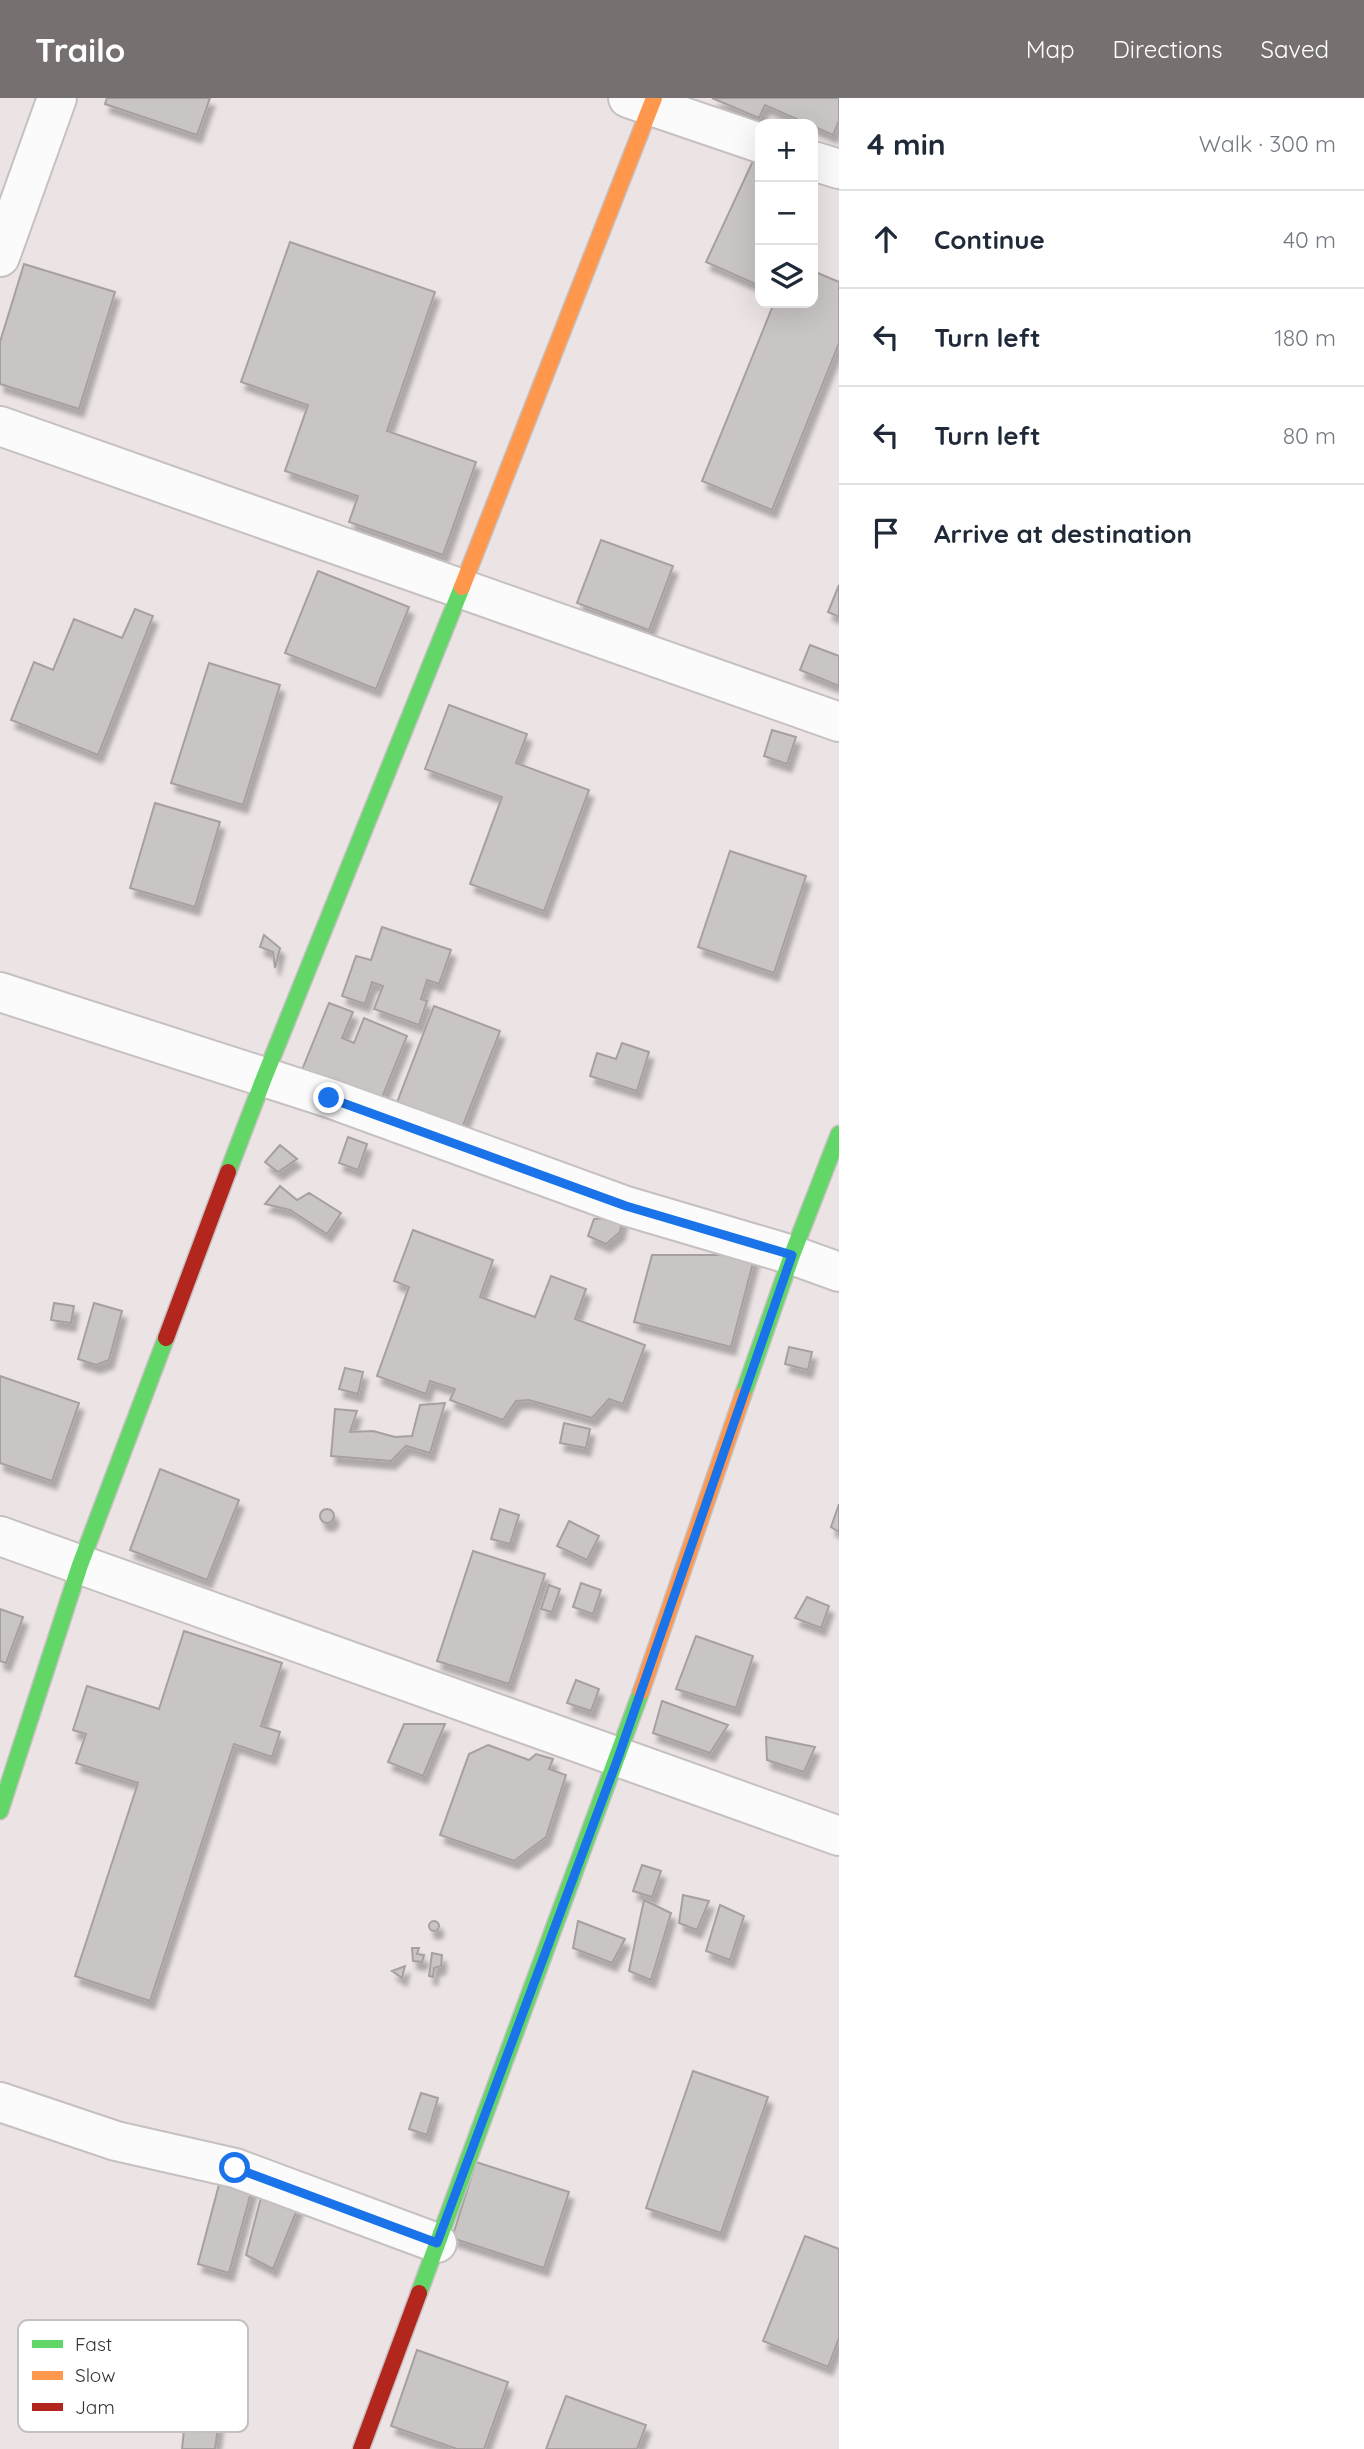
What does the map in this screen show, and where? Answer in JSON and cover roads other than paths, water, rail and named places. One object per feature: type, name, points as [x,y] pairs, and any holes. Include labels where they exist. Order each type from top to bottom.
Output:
[{"type":"street","points":[[0,257],[57,98]]},
{"type":"street","points":[[0,1811],[80,1565],[264,1078],[461,589],[644,101],[755,141]]},
{"type":"street","points":[[818,163],[839,170]]},
{"type":"street","points":[[0,426],[839,722]]},
{"type":"street","points":[[0,992],[329,1098],[626,1206],[792,1255],[839,1272]]},
{"type":"street","points":[[361,2449],[618,1758],[792,1255],[839,1134]]},
{"type":"street","points":[[0,1536],[839,1836]]},
{"type":"street","points":[[0,2102],[116,2141],[235,2168],[437,2243]]}]
